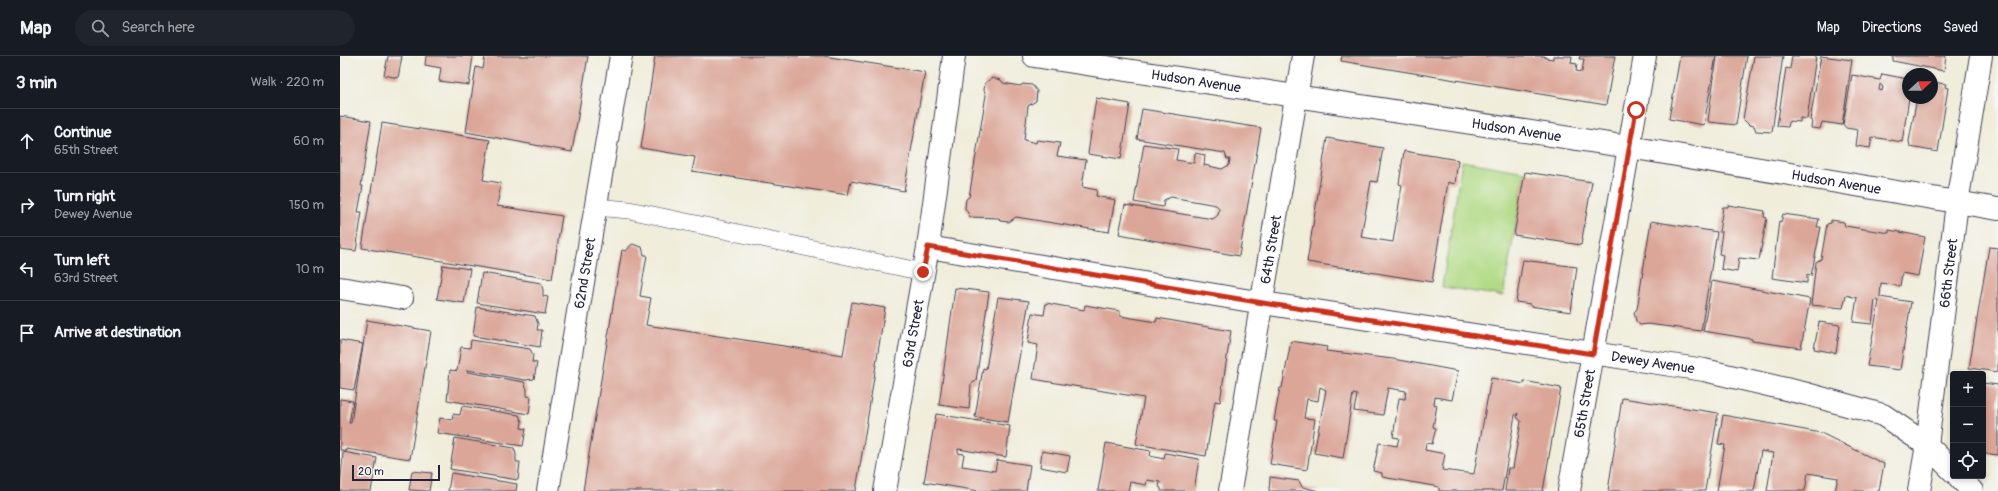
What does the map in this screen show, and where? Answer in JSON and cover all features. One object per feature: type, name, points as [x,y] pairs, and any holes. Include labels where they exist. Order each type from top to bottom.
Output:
[{"type":"street","name":"62nd Street","points":[[548,491],[621,56]]},
{"type":"street","name":"63rd Street","points":[[885,491],[928,247],[954,56]]},
{"type":"street","name":"Hudson Avenue","points":[[1034,56],[1629,147],[1998,209]]},
{"type":"street","name":"64th Street","points":[[1230,491],[1263,303],[1303,56]]},
{"type":"street","name":"65th Street","points":[[1569,491],[1645,56]]},
{"type":"street","name":"66th Street","points":[[1919,491],[1927,445],[1957,203],[1981,56]]},
{"type":"street","name":"Dewey Avenue","points":[[928,247],[1263,303],[1704,370],[1846,404],[1883,415],[1927,445],[1950,468]]},
{"type":"street","points":[[340,288],[402,298]]},
{"type":"street","points":[[1961,479],[1972,491]]},
{"type":"lane","points":[[596,207],[629,210],[923,272]]},
{"type":"green space","points":[[1462,161],[1525,172],[1503,296],[1442,287]]},
{"type":"building","points":[[388,56],[402,56],[398,78],[384,75]]},
{"type":"building","points":[[426,56],[473,56],[469,85],[439,81],[441,68],[425,65]]},
{"type":"building","points":[[485,56],[588,56],[572,152],[466,132],[476,67],[483,69]]},
{"type":"building","points":[[655,56],[823,56],[925,72],[904,191],[851,181],[848,195],[692,171],[695,157],[641,148]]},
{"type":"building","points":[[1342,56],[1545,56],[1545,58],[1553,59],[1553,56],[1572,56],[1571,63],[1577,64],[1576,71],[1582,72],[1584,59],[1579,59],[1580,56],[1615,56],[1606,105],[1341,61]]},
{"type":"building","points":[[1680,56],[1716,56],[1704,125],[1669,119]]},
{"type":"building","points":[[1717,56],[1747,56],[1736,125],[1709,122],[1708,120]]},
{"type":"building","points":[[1754,56],[1783,56],[1772,132],[1756,131],[1754,126],[1749,125],[1743,119]]},
{"type":"building","points":[[1792,56],[1816,56],[1807,119],[1800,118],[1800,122],[1789,121],[1788,127],[1777,126],[1786,68],[1790,69]]},
{"type":"building","points":[[1821,56],[1852,60],[1842,125],[1822,122],[1820,129],[1811,128],[1812,121],[1810,120]]},
{"type":"building","points":[[1893,56],[1946,56],[1944,71],[1938,70],[1938,68],[1929,68],[1893,61]]},
{"type":"building","points":[[1882,74],[1902,78],[1902,104],[1908,104],[1902,142],[1872,137],[1870,148],[1856,146],[1858,130],[1846,128],[1843,124],[1852,75],[1880,80]],"holes":[[[1880,84],[1883,87],[1882,91],[1879,90]]]},
{"type":"building","points":[[992,78],[1001,80],[1003,83],[1020,86],[1023,84],[1032,85],[1037,91],[1036,101],[1028,106],[1024,140],[1036,143],[1037,140],[1060,143],[1057,156],[1086,160],[1082,187],[1097,190],[1096,196],[1115,200],[1109,232],[1016,217],[1009,222],[1000,221],[999,218],[970,217],[965,208],[966,199],[969,197],[986,95],[984,90],[985,83]]},
{"type":"building","points":[[1938,83],[1946,84],[1945,87],[1948,88],[1938,152],[1910,147],[1909,141],[1916,104],[1938,104]]},
{"type":"building","points":[[1096,98],[1130,104],[1121,159],[1088,154]]},
{"type":"building","points":[[1142,109],[1261,128],[1239,256],[1119,234],[1125,205],[1213,219],[1218,215],[1219,208],[1216,205],[1171,197],[1164,200],[1163,207],[1134,202],[1144,144],[1178,149],[1176,160],[1194,163],[1195,153],[1205,155],[1204,165],[1222,169],[1229,165],[1230,159],[1227,159],[1225,153],[1137,139]]},
{"type":"building","points":[[340,116],[371,121],[361,186],[363,186],[358,212],[362,212],[356,251],[340,249]]},
{"type":"building","points":[[382,123],[490,140],[483,180],[501,183],[497,206],[562,216],[552,279],[362,248]]},
{"type":"building","points":[[1327,138],[1383,148],[1377,182],[1371,181],[1361,237],[1393,242],[1402,185],[1399,184],[1404,151],[1458,160],[1455,184],[1448,182],[1432,282],[1307,262]]},
{"type":"building","points":[[1525,172],[1592,182],[1581,245],[1514,235]]},
{"type":"building","points":[[1728,205],[1765,211],[1764,217],[1767,218],[1759,260],[1739,258],[1737,272],[1721,269],[1723,255],[1719,254],[1722,232],[1719,232],[1723,207],[1728,207]]},
{"type":"building","points":[[1783,214],[1819,219],[1817,227],[1821,227],[1811,276],[1807,275],[1807,283],[1772,278],[1779,221],[1781,222]]},
{"type":"building","points":[[1831,220],[1844,222],[1845,226],[1889,233],[1889,230],[1925,237],[1918,276],[1902,273],[1900,286],[1881,283],[1880,297],[1911,302],[1900,370],[1867,366],[1879,301],[1875,300],[1872,324],[1853,322],[1857,298],[1846,295],[1843,308],[1811,305],[1816,262],[1821,259],[1827,224],[1831,223]]},
{"type":"building","points":[[1651,221],[1717,232],[1701,331],[1648,324],[1640,325],[1636,321],[1634,312],[1637,309]]},
{"type":"building","points":[[632,244],[642,247],[644,255],[647,255],[640,296],[651,298],[646,325],[843,355],[852,302],[885,308],[856,491],[583,491],[622,250],[626,251]]},
{"type":"building","points":[[1989,247],[1998,248],[1998,372],[1969,368]]},
{"type":"building","points":[[1523,260],[1577,267],[1571,312],[1530,306],[1530,304],[1516,302]]},
{"type":"building","points":[[443,265],[470,269],[464,303],[437,299]]},
{"type":"building","points":[[482,273],[541,283],[543,296],[548,297],[545,314],[477,303]]},
{"type":"building","points":[[1712,281],[1810,299],[1801,348],[1752,341],[1752,339],[1703,331]]},
{"type":"building","points":[[955,288],[989,292],[976,381],[971,384],[969,409],[939,405]]},
{"type":"building","points":[[998,297],[1029,301],[1008,422],[975,417],[983,368],[986,369]]},
{"type":"building","points":[[1046,303],[1084,310],[1085,305],[1120,311],[1120,316],[1156,322],[1157,318],[1231,331],[1220,402],[1215,401],[1206,456],[1136,444],[1144,398],[1033,379],[1038,345],[1028,343],[1032,313],[1044,315]]},
{"type":"building","points":[[477,307],[535,316],[538,324],[537,330],[542,330],[540,347],[473,336]]},
{"type":"building","points":[[367,320],[431,331],[410,459],[346,449],[346,451],[340,450],[340,399],[353,401],[349,423],[351,423]]},
{"type":"building","points":[[1819,322],[1840,325],[1836,353],[1814,349]]},
{"type":"building","points":[[340,340],[363,344],[354,390],[340,388]]},
{"type":"building","points":[[471,340],[530,349],[533,355],[532,362],[537,363],[534,379],[525,380],[467,370],[467,372],[524,382],[527,389],[527,396],[531,397],[529,414],[447,400],[450,370],[457,371],[461,347],[470,348]]},
{"type":"building","points":[[1291,341],[1327,347],[1326,351],[1393,359],[1458,371],[1452,400],[1435,397],[1434,404],[1437,405],[1433,427],[1436,428],[1432,444],[1426,443],[1425,450],[1445,454],[1442,470],[1474,474],[1491,378],[1524,384],[1524,381],[1561,388],[1543,491],[1505,491],[1508,468],[1513,468],[1521,421],[1517,417],[1518,413],[1515,415],[1502,491],[1439,491],[1439,487],[1382,477],[1382,473],[1373,471],[1379,443],[1397,446],[1399,438],[1393,437],[1399,398],[1405,399],[1406,391],[1388,388],[1383,415],[1354,411],[1357,395],[1353,394],[1343,458],[1314,453],[1326,390],[1320,387],[1318,401],[1307,399],[1304,418],[1315,419],[1307,470],[1270,464],[1277,421],[1274,421]]},
{"type":"building","points":[[1986,383],[1998,385],[1998,455],[1986,453]]},
{"type":"building","points":[[1622,398],[1718,413],[1705,491],[1608,491]]},
{"type":"building","points":[[462,406],[519,415],[522,422],[521,428],[526,429],[523,446],[437,433],[440,418],[452,420],[453,414],[460,415]]},
{"type":"building","points":[[936,414],[1010,426],[1006,457],[958,449],[958,453],[964,454],[962,466],[995,471],[997,460],[1030,465],[1026,491],[979,491],[924,482]]},
{"type":"building","points":[[1723,415],[1821,433],[1884,464],[1879,491],[1835,491],[1838,478],[1808,473],[1805,491],[1767,491],[1773,453],[1761,451],[1754,491],[1717,491],[1725,445],[1718,444]]},
{"type":"building","points":[[455,438],[514,448],[516,462],[520,462],[518,480],[450,469]]},
{"type":"building","points":[[1106,443],[1151,451],[1150,456],[1164,459],[1165,453],[1199,459],[1194,491],[1161,491],[1161,488],[1159,487],[1160,482],[1147,480],[1146,485],[1130,482],[1128,491],[1098,491]]},
{"type":"building","points":[[1042,451],[1070,456],[1067,472],[1040,467]]},
{"type":"building","points":[[343,452],[377,458],[371,491],[340,491]]},
{"type":"building","points":[[412,471],[432,473],[429,491],[409,490]]},
{"type":"building","points":[[451,473],[517,484],[516,491],[448,491]]},
{"type":"building","points":[[1270,477],[1299,481],[1302,487],[1319,491],[1269,491]]},
{"type":"route","points":[[923,272],[928,247],[1263,303],[1593,354],[1636,110]]}]
